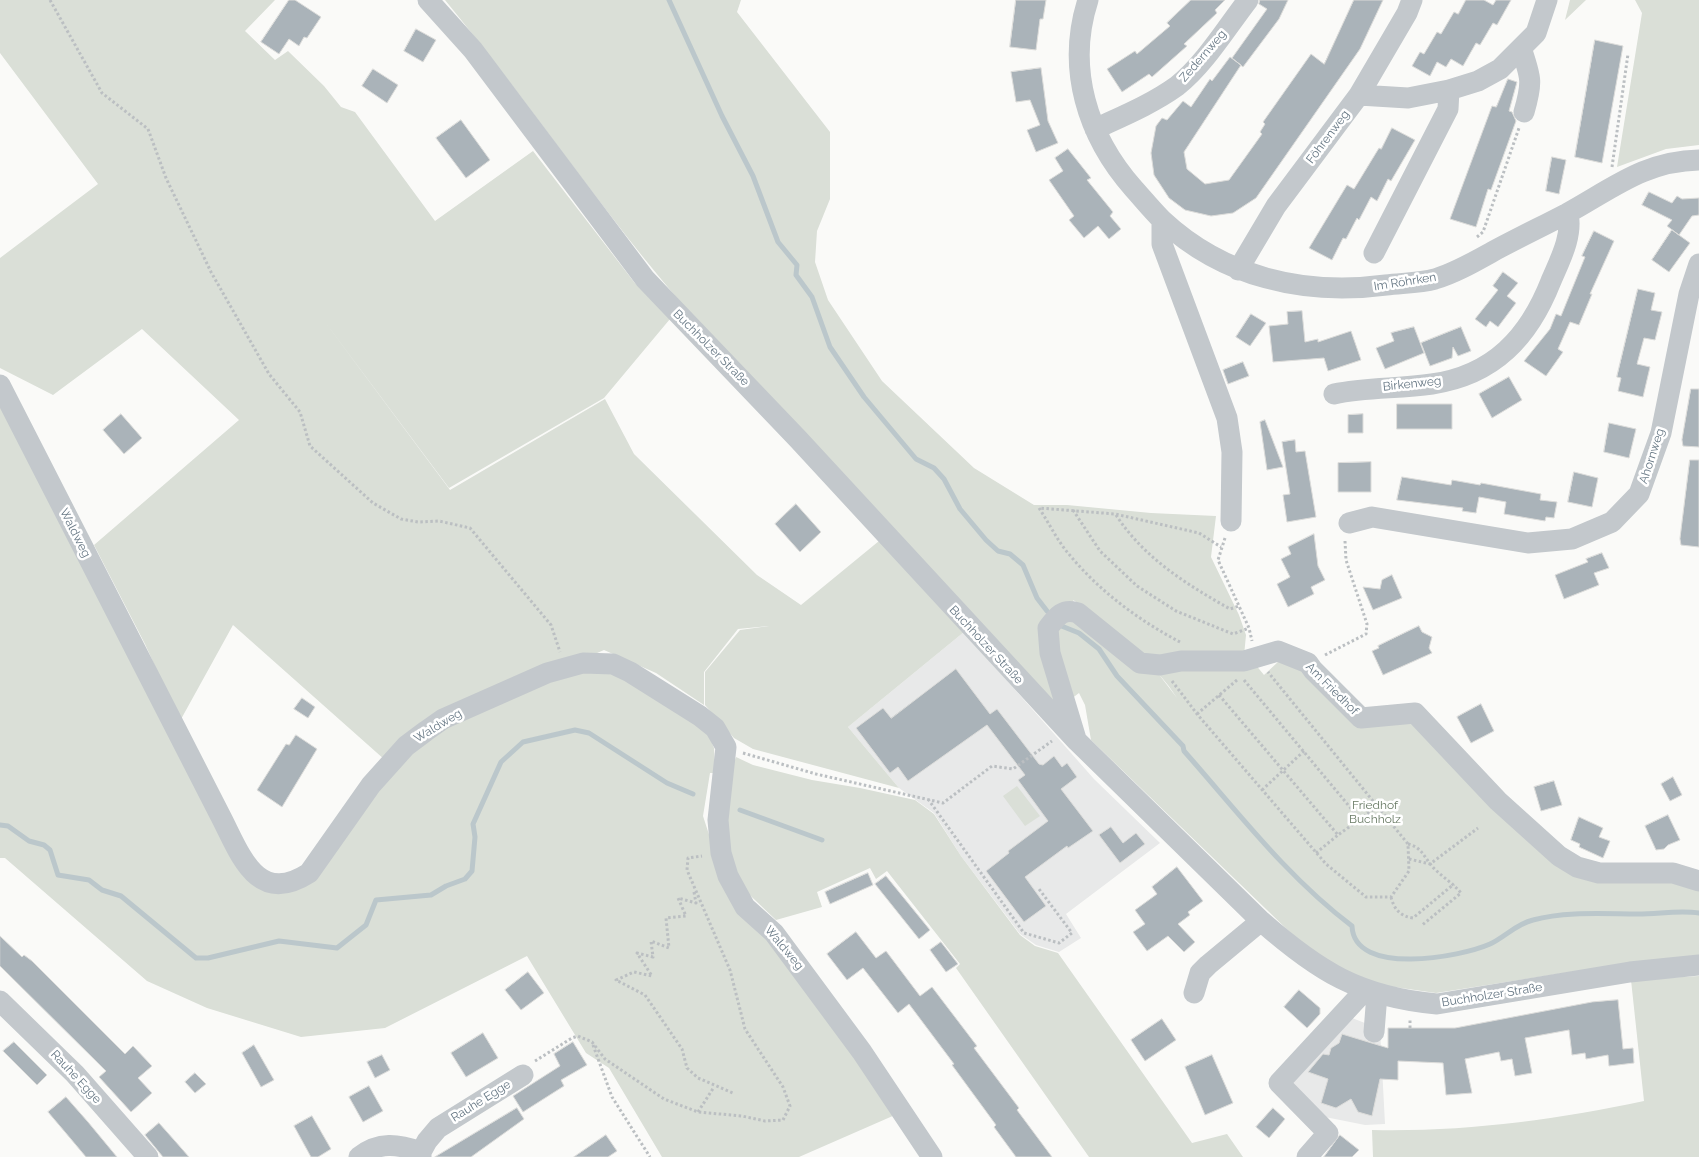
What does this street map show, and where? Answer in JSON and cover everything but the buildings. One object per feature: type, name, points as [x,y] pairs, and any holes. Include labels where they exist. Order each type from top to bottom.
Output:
[{"type":"street","name":"Buchholzer Straße","points":[[428,0],[473,50],[645,279],[798,438],[1077,741],[1260,921],[1290,946],[1332,976],[1372,992],[1407,1001],[1437,1004],[1630,972],[1699,965]]},
{"type":"street","name":"Im Röhrken","points":[[1088,0],[1082,20],[1078,69],[1083,100],[1095,129],[1120,173],[1162,220],[1196,247],[1238,270],[1273,282],[1315,288],[1357,289],[1435,279],[1470,264],[1568,213],[1629,177],[1672,161],[1699,160]]},
{"type":"street","name":"Zedernweg","points":[[1095,129],[1148,104],[1178,85],[1209,52],[1248,0]]},
{"type":"street","name":"Föhrenweg","points":[[1238,270],[1276,206],[1359,94],[1407,13],[1412,0]]},
{"type":"street","points":[[1359,94],[1408,98],[1449,90],[1478,81],[1500,69],[1536,33],[1547,0]]},
{"type":"street","points":[[1521,48],[1530,74],[1531,88],[1524,112]]},
{"type":"street","points":[[1374,253],[1448,109],[1449,90]]},
{"type":"street","name":"Birkenweg","points":[[1334,394],[1356,389],[1433,384],[1468,374],[1497,360],[1521,338],[1541,306],[1568,238],[1570,224],[1568,213]]},
{"type":"street","points":[[1162,220],[1162,244],[1227,418],[1232,452],[1231,521]]},
{"type":"street","name":"Ahornweg","points":[[1350,523],[1372,517],[1528,543],[1572,539],[1612,522],[1639,494],[1661,433],[1689,294],[1699,264]]},
{"type":"street","name":"Waldweg","points":[[0,385],[248,869],[256,877],[275,884],[284,884],[298,881],[309,874],[371,785],[406,746],[444,719],[565,667],[598,662],[613,664],[630,672],[700,716],[715,728],[726,748],[719,800],[721,852],[728,876],[746,907],[774,933],[862,1052],[932,1157]]},
{"type":"street","name":"Am Friedhof","points":[[1077,741],[1050,653],[1048,628],[1057,615],[1069,610],[1078,613],[1140,663],[1160,665],[1180,661],[1244,660],[1278,651],[1308,663],[1361,718],[1415,713],[1498,801],[1559,856],[1577,867],[1599,873],[1673,873],[1699,881]]},
{"type":"street","points":[[1194,993],[1200,974],[1208,965],[1260,921]]},
{"type":"street","points":[[1372,992],[1374,1032]]},
{"type":"street","points":[[1307,1157],[1328,1133],[1279,1083],[1372,992]]},
{"type":"street","name":"Rauhe Egge","points":[[0,1001],[75,1074],[148,1157]]},
{"type":"street","name":"Rauhe Egge","points":[[359,1157],[380,1146],[395,1145],[421,1154],[438,1128],[523,1075]]},
{"type":"path","points":[[50,0],[102,92],[148,129],[166,178],[211,272],[269,374],[300,412],[310,446],[374,503],[401,518],[418,522],[439,521],[470,528],[550,625],[565,667]]},
{"type":"path","points":[[1616,184],[1611,163],[1628,54]]},
{"type":"path","points":[[1484,232],[1524,112]]},
{"type":"path","points":[[1184,644],[1137,617],[1102,589],[1067,553],[1038,508],[1073,509],[1116,514],[1199,533],[1221,547]]},
{"type":"path","points":[[1073,509],[1100,551],[1137,586],[1176,611],[1233,634],[1249,628]]},
{"type":"path","points":[[1116,514],[1130,537],[1158,563],[1192,587],[1230,609],[1239,606]]},
{"type":"path","points":[[1231,521],[1218,560],[1249,628],[1256,658],[1408,844],[1409,871],[1391,898]]},
{"type":"path","points":[[1308,663],[1366,634],[1367,624],[1346,560],[1345,537],[1350,523]]},
{"type":"path","points":[[1160,665],[1197,714],[1316,853],[1340,877],[1366,897],[1391,898]]},
{"type":"path","points":[[1197,714],[1239,678],[1244,680],[1359,818]]},
{"type":"path","points":[[1219,695],[1338,835]]},
{"type":"path","points":[[726,748],[816,774],[943,803],[992,766],[1013,769],[1058,737],[1069,749],[1077,741]]},
{"type":"path","points":[[1262,790],[1304,751]]},
{"type":"path","points":[[928,799],[1024,933],[1059,943],[1072,933],[1039,889]]},
{"type":"path","points":[[1316,853],[1359,818],[1378,806]]},
{"type":"path","points":[[1430,864],[1478,828]]},
{"type":"path","points":[[1408,844],[1416,846],[1424,853],[1430,864],[1454,884],[1461,893],[1421,926]]},
{"type":"path","points":[[523,1075],[523,1068],[578,1036],[592,1042],[605,1059],[664,1099],[698,1112],[742,1116],[765,1121],[783,1120],[790,1106],[783,1087],[745,1029],[730,970],[687,870],[688,858],[721,852]]},
{"type":"path","points":[[1409,859],[1430,864]]},
{"type":"path","points":[[1391,898],[1398,912],[1404,917],[1412,918],[1454,884]]},
{"type":"path","points":[[694,886],[696,903],[678,898],[686,916],[666,918],[668,948],[651,941],[653,957],[637,953],[652,976],[634,972],[616,980],[645,995],[682,1049],[687,1068],[698,1078],[714,1087],[733,1093]]},
{"type":"path","points":[[592,1042],[612,1097],[650,1157]]},
{"type":"path","points":[[698,1112],[714,1087]]},
{"type":"shaded area","points":[[964,632],[1094,779],[1160,843],[1066,914],[1081,938],[1059,952],[1036,945],[1020,934],[961,856],[934,813],[899,788],[848,727]]},
{"type":"shaded area","points":[[1347,1016],[1380,1029],[1385,1124],[1365,1125],[1320,1116],[1289,1082]]},
{"type":"green space","points":[[0,0],[275,0],[245,31],[275,60],[288,51],[324,86],[341,107],[355,112],[435,221],[533,151],[634,282],[670,319],[604,398],[449,488],[319,314],[450,490],[605,399],[634,454],[757,575],[801,605],[879,541],[964,632],[848,727],[899,788],[753,749],[734,738],[705,705],[705,672],[740,630],[769,626],[738,629],[704,672],[704,705],[656,673],[604,650],[565,667],[385,760],[233,625],[180,721],[145,644],[94,545],[239,420],[142,329],[53,395],[0,368],[0,258],[98,184],[0,53]]},
{"type":"green space","name":"Friedhof Buchholz","points":[[445,0],[741,0],[737,12],[830,132],[830,199],[817,231],[815,262],[828,300],[882,381],[974,468],[1034,505],[1067,505],[1151,513],[1216,516],[1211,557],[1239,615],[1246,635],[1244,656],[1255,664],[1264,675],[1279,661],[1301,662],[1360,720],[1407,716],[1547,855],[1699,888],[1699,955],[1628,963],[1436,993],[1373,984],[1334,966],[1297,939],[1091,740],[1085,705],[1079,693],[1059,708],[691,314],[627,237]],"holes":[[[1073,600],[1099,618],[1130,644],[1152,667],[1080,618]]]},
{"type":"green space","points":[[1570,0],[1586,0],[1565,20]]},
{"type":"green space","points":[[1635,0],[1699,0],[1699,145],[1666,149],[1617,167],[1642,13]]},
{"type":"green space","points":[[0,400],[261,889],[286,893],[316,880],[393,769],[448,722],[562,674],[613,670],[708,733],[714,748],[715,773],[710,773],[703,816],[723,878],[776,942],[895,1115],[799,1157],[662,1157],[609,1068],[586,1053],[527,956],[385,1028],[301,1037],[207,1008],[147,981],[5,858],[0,858]]},
{"type":"green space","points":[[736,757],[753,765],[812,780],[915,800],[934,814],[961,856],[1020,935],[1035,946],[1058,953],[1192,1143],[1227,1134],[1243,1157],[1089,1157],[956,968],[960,964],[887,871],[876,879],[870,868],[817,892],[822,907],[776,920],[735,881],[724,817],[729,777]]},
{"type":"green space","points":[[1017,786],[1040,816],[1025,826],[1003,796]]},
{"type":"green space","points":[[1699,976],[1699,1157],[1373,1157],[1372,1130],[1475,1127],[1577,1114],[1644,1101],[1631,980]]},
{"type":"waterway","points":[[669,0],[722,116],[753,176],[778,242],[797,265],[796,275],[812,297],[830,347],[864,397],[916,459],[934,468],[944,479],[960,509],[986,540],[998,551],[1010,554],[1023,565],[1037,598],[1047,611]]},
{"type":"waterway","points":[[1059,625],[1079,633],[1099,649],[1117,676],[1183,746],[1184,751],[1264,843],[1306,887],[1352,926],[1357,942],[1370,952],[1389,958],[1411,959],[1456,954],[1490,944],[1527,922],[1559,915],[1699,913]]},
{"type":"waterway","points":[[0,825],[8,826],[29,841],[44,845],[50,850],[58,875],[89,880],[102,890],[121,896],[196,958],[208,958],[279,941],[337,948],[366,925],[376,900],[431,895],[446,886],[465,879],[472,871],[475,837],[473,824],[501,762],[523,742],[575,730],[589,733],[667,783],[693,794]]},
{"type":"waterway","points":[[740,810],[822,840]]}]
